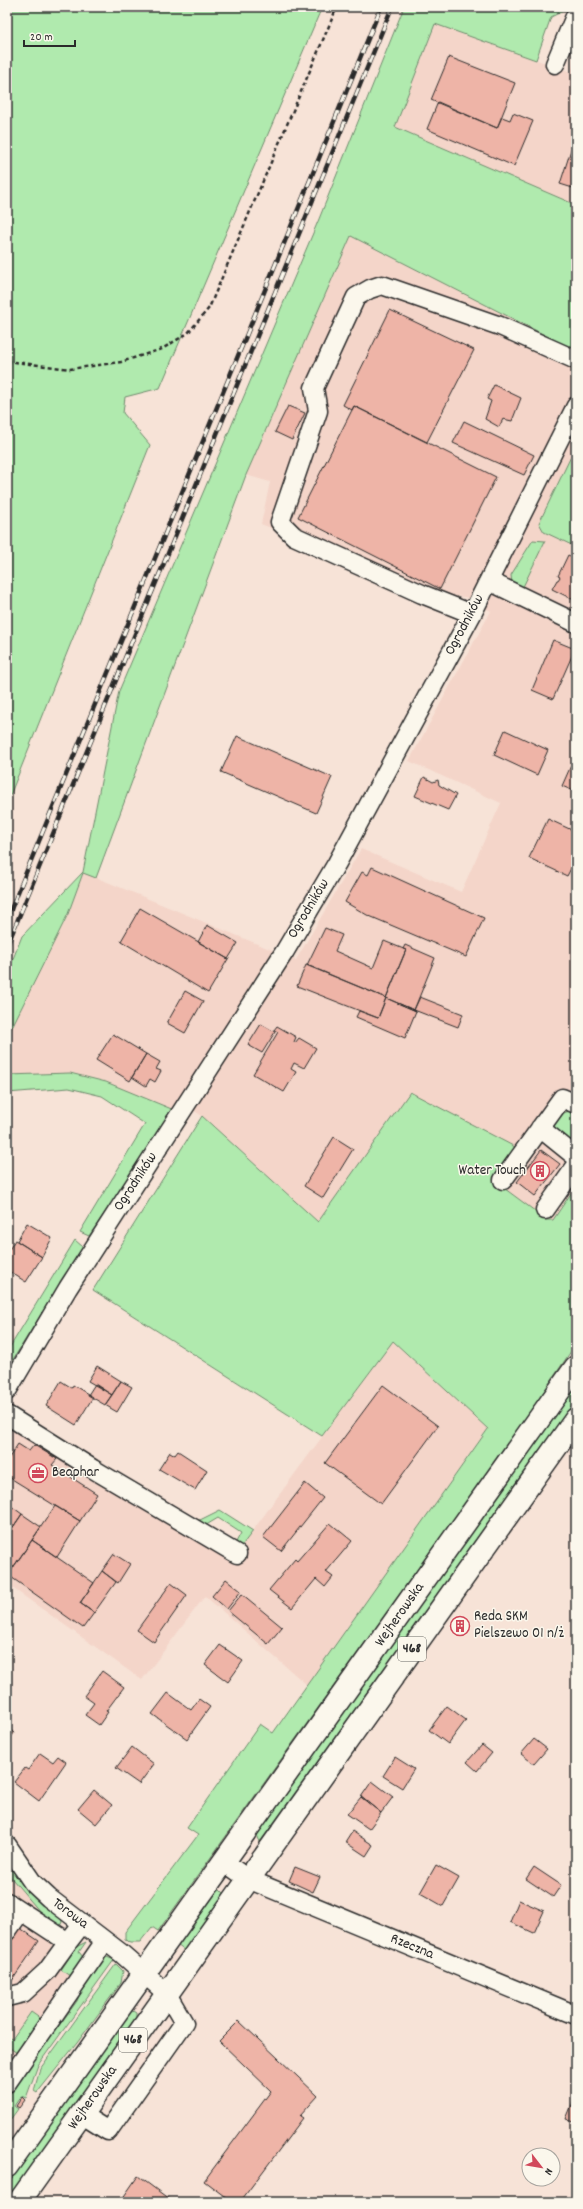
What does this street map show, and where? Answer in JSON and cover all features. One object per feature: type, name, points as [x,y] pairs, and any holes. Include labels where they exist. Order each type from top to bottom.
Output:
[{"type":"main road","name":"Wejherowska","points":[[7,2166],[576,1367]]},
{"type":"main road","name":"Wejherowska","points":[[19,2202],[248,1878],[576,1419]]},
{"type":"street","points":[[554,64],[576,14]]},
{"type":"street","points":[[472,614],[422,594],[294,536],[280,522],[318,411],[314,388],[356,297],[370,289],[382,286],[500,326],[576,360]]},
{"type":"street","name":"Ogrodników","points":[[7,1391],[68,1288],[285,951],[344,850],[472,614],[576,406]]},
{"type":"street","points":[[489,581],[576,624]]},
{"type":"street","points":[[503,1180],[562,1098],[576,1104]]},
{"type":"street","points":[[540,1128],[576,1157]]},
{"type":"street","points":[[545,1210],[576,1166]]},
{"type":"street","points":[[7,1415],[93,1469],[237,1554]]},
{"type":"street","name":"Torowa","points":[[7,1845],[33,1883],[105,1941],[143,1975]]},
{"type":"street","points":[[224,1862],[248,1878]]},
{"type":"street","name":"Rzeczna","points":[[248,1878],[576,2015]]},
{"type":"street","points":[[7,1931],[14,1907],[68,1942]]},
{"type":"street","points":[[7,1997],[23,1993],[46,1972],[82,1924]]},
{"type":"street","points":[[7,2083],[105,1941]]},
{"type":"street","points":[[81,2114],[108,2131],[184,2023],[167,1994],[143,1975]]},
{"type":"path","points":[[7,361],[70,369],[121,362],[162,349],[188,332],[208,308],[338,7]]},
{"type":"shaded area","points":[[435,24],[571,72],[576,57],[576,205],[395,127]]},
{"type":"shaded area","points":[[351,236],[576,351],[576,1186],[553,1220],[547,1221],[493,1180],[517,1148],[318,1222],[202,1116],[180,1101],[174,1110],[106,1082],[70,1073],[7,1075],[7,1037],[68,914],[83,872],[296,960],[361,849],[461,892],[501,803],[409,761],[491,611],[465,597],[436,595],[261,524],[270,482],[246,475]]},
{"type":"shaded area","points":[[7,1334],[15,1339],[7,1352]]},
{"type":"shaded area","points":[[393,1341],[488,1429],[307,1685],[205,1596],[142,1680],[7,1584],[7,1430],[18,1427],[231,1560]]},
{"type":"shaded area","points":[[7,1865],[55,1919],[83,1957],[7,2068]]},
{"type":"green space","points":[[7,7],[322,7],[160,388],[125,397],[123,413],[150,445],[7,803]]},
{"type":"green space","points":[[404,7],[571,7],[551,17],[536,60],[435,24],[395,127],[576,205],[576,351],[351,236],[246,475],[96,878],[83,873],[68,914],[7,1037],[7,974],[22,936],[83,872],[119,691],[319,219]]},
{"type":"green space","points":[[576,446],[576,547],[544,532],[539,523]]},
{"type":"green space","points":[[533,540],[545,541],[521,591],[512,585],[511,575]]},
{"type":"green space","points":[[70,1073],[106,1082],[174,1110],[89,1236],[80,1232],[145,1124],[102,1096],[69,1088],[7,1093],[7,1075]]},
{"type":"green space","points":[[410,1092],[517,1148],[493,1180],[547,1220],[553,1220],[576,1186],[576,1344],[523,1422],[158,1931],[152,1927],[140,1942],[130,1942],[125,1940],[125,1932],[198,1835],[187,1828],[260,1724],[273,1733],[488,1429],[393,1341],[322,1436],[93,1290],[202,1116],[318,1222]]},
{"type":"green space","points":[[572,1110],[576,1112],[576,1144],[550,1126],[558,1115]]},
{"type":"green space","points":[[75,1240],[83,1247],[7,1369],[7,1352]]},
{"type":"green space","points":[[576,1386],[576,1399],[260,1842],[257,1835]]},
{"type":"green space","points":[[220,1510],[253,1531],[240,1548],[235,1544],[241,1533],[218,1518],[203,1527],[186,1517],[200,1520]]},
{"type":"green space","points":[[7,1858],[31,1891],[61,1918],[62,1922],[60,1926],[52,1926],[7,1873]]},
{"type":"green space","points":[[220,1889],[224,1893],[222,1898],[185,1951],[177,1945],[216,1891]]},
{"type":"green space","points":[[86,1942],[79,1952],[83,1957],[93,1943],[93,1948],[17,2053],[7,2046],[7,2037],[12,2039],[31,2012],[41,2019],[70,1976],[61,1970],[76,1947]]},
{"type":"green space","points":[[107,1957],[114,1960],[38,2065],[26,2098],[21,2096],[14,2106],[18,2109],[7,2124],[7,2097],[77,2001],[87,1976],[96,1965]]},
{"type":"green space","points":[[116,1964],[123,1971],[121,1983],[77,2043],[37,2093],[34,2091],[40,2069]]},
{"type":"green space","points":[[133,2011],[136,2013],[136,2017],[7,2201],[7,2185],[128,2013]]},
{"type":"building","points":[[449,57],[515,83],[497,128],[431,100]]},
{"type":"building","points":[[438,102],[497,128],[502,117],[510,120],[513,113],[533,121],[514,166],[427,129]]},
{"type":"building","points":[[576,134],[576,189],[560,184]]},
{"type":"building","points":[[390,310],[474,350],[427,442],[354,406],[352,410],[343,405]]},
{"type":"building","points":[[494,385],[521,398],[512,421],[503,419],[499,427],[485,419],[491,401],[487,399]]},
{"type":"building","points":[[288,406],[305,413],[292,440],[275,432]]},
{"type":"building","points":[[354,406],[496,477],[440,589],[298,517]]},
{"type":"building","points":[[464,421],[534,455],[524,475],[453,443]]},
{"type":"building","points":[[568,555],[576,559],[576,601],[552,589],[560,577],[558,576]]},
{"type":"building","points":[[553,640],[575,649],[553,699],[532,690]]},
{"type":"building","points":[[576,646],[576,656],[572,654]]},
{"type":"building","points":[[505,730],[548,750],[537,775],[494,755]]},
{"type":"building","points":[[237,736],[332,777],[316,813],[221,772]]},
{"type":"building","points":[[573,761],[576,762],[576,792],[562,786]]},
{"type":"building","points":[[424,777],[433,782],[438,780],[439,785],[456,795],[448,810],[415,796]]},
{"type":"building","points":[[548,819],[576,832],[576,859],[567,876],[529,858]]},
{"type":"building","points":[[372,867],[484,918],[466,957],[367,915],[345,902],[362,872],[368,875]]},
{"type":"building","points":[[140,908],[228,959],[208,993],[121,941]]},
{"type":"building","points":[[207,925],[238,943],[228,959],[198,942]]},
{"type":"building","points":[[325,928],[342,935],[335,951],[373,968],[384,941],[406,950],[386,998],[307,965]]},
{"type":"building","points":[[405,945],[435,958],[414,1010],[386,998],[406,950],[403,949]]},
{"type":"building","points":[[306,965],[386,998],[378,1018],[297,986]]},
{"type":"building","points":[[185,991],[203,1001],[185,1033],[167,1023]]},
{"type":"building","points":[[420,997],[463,1014],[458,1027],[414,1010]]},
{"type":"building","points":[[386,998],[416,1011],[405,1038],[356,1017],[359,1011],[378,1018]]},
{"type":"building","points":[[261,1024],[275,1032],[262,1053],[248,1045]]},
{"type":"building","points":[[277,1026],[296,1037],[295,1043],[299,1038],[316,1048],[304,1068],[294,1063],[291,1069],[296,1072],[284,1092],[253,1074],[278,1032],[274,1030]]},
{"type":"building","points":[[113,1034],[146,1054],[130,1081],[96,1060]]},
{"type":"building","points":[[146,1054],[160,1062],[156,1069],[161,1071],[155,1082],[150,1079],[146,1086],[132,1077]]},
{"type":"building","points":[[334,1137],[353,1149],[323,1198],[304,1186]]},
{"type":"building","name":"Water Touch","points":[[541,1150],[560,1164],[535,1196],[517,1182]]},
{"type":"building","points":[[27,1223],[52,1238],[42,1257],[17,1241]]},
{"type":"building","points":[[15,1240],[42,1257],[26,1282],[7,1270],[7,1253]]},
{"type":"building","points":[[97,1366],[121,1381],[112,1395],[88,1381]]},
{"type":"building","points":[[61,1381],[72,1388],[73,1385],[93,1397],[76,1425],[46,1406]]},
{"type":"building","points":[[121,1381],[132,1387],[117,1412],[105,1405]]},
{"type":"building","points":[[95,1384],[112,1395],[105,1405],[88,1395]]},
{"type":"building","points":[[383,1385],[438,1426],[381,1504],[325,1463]]},
{"type":"building","points":[[18,1444],[29,1451],[34,1445],[57,1459],[52,1465],[97,1494],[80,1521],[7,1476],[7,1461]]},
{"type":"building","points":[[178,1451],[207,1470],[195,1490],[159,1469],[170,1452],[175,1455]]},
{"type":"building","points":[[305,1483],[323,1498],[281,1551],[263,1537]]},
{"type":"building","points":[[7,1503],[22,1514],[7,1536]]},
{"type":"building","points":[[55,1506],[80,1521],[57,1557],[32,1540]]},
{"type":"building","points":[[22,1514],[41,1527],[8,1575],[7,1536]]},
{"type":"building","points":[[330,1523],[352,1541],[326,1572],[333,1577],[325,1587],[316,1579],[292,1608],[269,1590],[295,1559],[297,1561]]},
{"type":"building","points":[[32,1540],[94,1583],[80,1603],[94,1613],[83,1628],[8,1575]]},
{"type":"building","points":[[114,1554],[130,1564],[118,1583],[102,1571]]},
{"type":"building","points":[[102,1571],[116,1582],[94,1613],[80,1603]]},
{"type":"building","points":[[226,1579],[241,1591],[227,1609],[212,1596]]},
{"type":"building","points":[[171,1583],[187,1595],[154,1642],[137,1630]]},
{"type":"building","points":[[242,1594],[282,1627],[268,1644],[228,1611]]},
{"type":"building","name":"Reda SKM Pielszewo 01 n/ż","points":[[462,1619],[465,1622],[458,1632],[455,1629]]},
{"type":"building","points":[[220,1645],[243,1661],[228,1682],[205,1665]]},
{"type":"building","points":[[102,1671],[124,1687],[106,1711],[108,1712],[99,1725],[85,1715],[94,1703],[84,1696]]},
{"type":"building","points":[[168,1693],[191,1710],[199,1699],[210,1707],[187,1739],[152,1714]]},
{"type":"building","points":[[447,1706],[466,1720],[448,1744],[429,1730]]},
{"type":"building","points":[[7,1718],[11,1722],[7,1727]]},
{"type":"building","points":[[7,1727],[14,1733],[7,1743]]},
{"type":"building","points":[[534,1739],[547,1749],[534,1764],[521,1754]]},
{"type":"building","points":[[482,1745],[492,1753],[477,1771],[467,1762]]},
{"type":"building","points":[[132,1747],[154,1764],[139,1784],[116,1768]]},
{"type":"building","points":[[40,1753],[53,1762],[58,1756],[66,1762],[39,1801],[14,1782],[25,1768],[28,1770]]},
{"type":"building","points":[[395,1757],[414,1769],[402,1788],[383,1776]]},
{"type":"building","points":[[372,1781],[393,1797],[381,1813],[361,1797]]},
{"type":"building","points":[[94,1790],[112,1805],[96,1824],[78,1809]]},
{"type":"building","points":[[361,1797],[381,1813],[369,1829],[347,1814]]},
{"type":"building","points":[[352,1831],[373,1845],[366,1856],[345,1842]]},
{"type":"building","points":[[436,1865],[459,1878],[443,1906],[420,1893]]},
{"type":"building","points":[[295,1867],[320,1877],[313,1892],[289,1881]]},
{"type":"building","points":[[534,1867],[561,1885],[553,1897],[526,1879]]},
{"type":"building","points":[[519,1900],[544,1911],[534,1933],[510,1922]]},
{"type":"building","points":[[20,1928],[39,1941],[7,1988],[7,1947]]},
{"type":"building","points":[[576,1937],[576,1948],[572,1947]]},
{"type":"building","points":[[239,2021],[318,2096],[300,2116],[303,2118],[240,2202],[232,2202],[204,2181],[271,2091],[219,2041]]},
{"type":"building","points":[[576,2095],[576,2123],[566,2119]]},
{"type":"building","points":[[22,2097],[25,2100],[19,2108],[16,2106]]},
{"type":"building","points":[[138,2176],[173,2202],[120,2202]]},
{"type":"railway","points":[[7,919],[381,7]]},
{"type":"railway","points":[[7,946],[392,7]]},
{"type":"place","name":"Water Touch","points":[[540,1171]]},
{"type":"place","name":"Beaphar","points":[[38,1473]]},
{"type":"place","name":"Reda SKM Pielszewo 01 n/ż","points":[[460,1626]]}]
